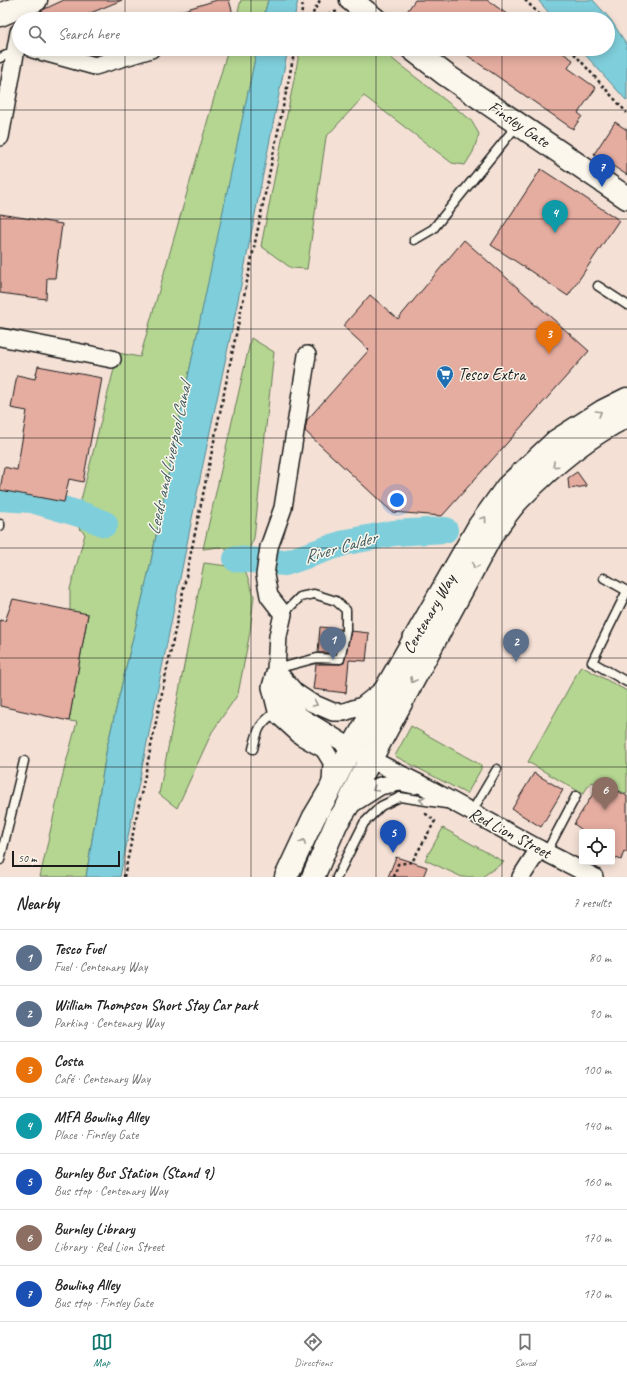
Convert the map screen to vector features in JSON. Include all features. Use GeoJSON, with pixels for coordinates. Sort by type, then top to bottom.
{"type":"FeatureCollection","features":[{"type":"Feature","properties":{"kind":"main road"},"geometry":{"type":"LineString","coordinates":[[354,2],[366,12]]}},
{"type":"Feature","properties":{"kind":"main road"},"geometry":{"type":"LineString","coordinates":[[0,15],[26,6]]}},
{"type":"Feature","properties":{"kind":"main road","name":"Finsley Gate"},"geometry":{"type":"LineString","coordinates":[[422,56],[627,198]]}},
{"type":"Feature","properties":{"kind":"main road","name":"Centenary Way"},"geometry":{"type":"LineString","coordinates":[[314,877],[336,824],[347,807],[360,779],[361,754],[387,686],[479,526],[507,487],[556,441],[578,435],[625,403]]}},
{"type":"Feature","properties":{"kind":"main road","name":"Centenary Way"},"geometry":{"type":"LineString","coordinates":[[286,877],[314,817],[330,790],[340,768],[361,754],[390,723],[492,534],[520,498],[567,454],[578,435]]}},
{"type":"Feature","properties":{"kind":"street"},"geometry":{"type":"LineString","coordinates":[[0,137],[15,56]]}},
{"type":"Feature","properties":{"kind":"street"},"geometry":{"type":"LineString","coordinates":[[54,56],[95,66],[128,56]]}},
{"type":"Feature","properties":{"kind":"street"},"geometry":{"type":"LineString","coordinates":[[0,337],[112,359]]}},
{"type":"Feature","properties":{"kind":"street"},"geometry":{"type":"LineString","coordinates":[[307,355],[283,508],[269,547],[265,575],[269,596],[283,614],[278,636],[276,669],[272,687],[278,715],[301,736],[324,749],[361,754]]}},
{"type":"Feature","properties":{"kind":"street"},"geometry":{"type":"LineString","coordinates":[[276,669],[295,692],[310,702],[333,712],[344,712],[362,706],[387,686]]}},
{"type":"Feature","properties":{"kind":"street","name":"Red Lion Street"},"geometry":{"type":"LineString","coordinates":[[276,669],[285,694],[298,715],[427,794]]}},
{"type":"Feature","properties":{"kind":"street"},"geometry":{"type":"LineString","coordinates":[[324,749],[332,762],[330,790]]}},
{"type":"Feature","properties":{"kind":"street","name":"Red Lion Street"},"geometry":{"type":"LineString","coordinates":[[347,807],[380,786],[400,782],[466,810],[594,877]]}},
{"type":"Feature","properties":{"kind":"street"},"geometry":{"type":"LineString","coordinates":[[521,877],[542,851]]}},
{"type":"Feature","properties":{"kind":"lane"},"geometry":{"type":"LineString","coordinates":[[414,240],[433,229],[518,124]]}},
{"type":"Feature","properties":{"kind":"lane"},"geometry":{"type":"LineString","coordinates":[[598,286],[627,305]]}},
{"type":"Feature","properties":{"kind":"lane"},"geometry":{"type":"LineString","coordinates":[[604,578],[627,591],[592,662],[627,682]]}},
{"type":"Feature","properties":{"kind":"lane"},"geometry":{"type":"LineString","coordinates":[[276,669],[317,658],[340,659],[346,630],[346,610],[336,600],[314,594],[300,597],[283,614]]}},
{"type":"Feature","properties":{"kind":"lane"},"geometry":{"type":"LineString","coordinates":[[252,749],[262,722],[277,711]]}},
{"type":"Feature","properties":{"kind":"lane"},"geometry":{"type":"LineString","coordinates":[[0,860],[24,761]]}},
{"type":"Feature","properties":{"kind":"lane"},"geometry":{"type":"LineString","coordinates":[[466,810],[497,769]]}},
{"type":"Feature","properties":{"kind":"lane"},"geometry":{"type":"LineString","coordinates":[[337,877],[364,823],[381,806],[400,797],[427,794]]}},
{"type":"Feature","properties":{"kind":"lane"},"geometry":{"type":"LineString","coordinates":[[542,851],[576,796]]}},
{"type":"Feature","properties":{"kind":"path"},"geometry":{"type":"LineString","coordinates":[[302,12],[303,0]]}},
{"type":"Feature","properties":{"kind":"path"},"geometry":{"type":"LineString","coordinates":[[314,12],[320,0]]}},
{"type":"Feature","properties":{"kind":"path"},"geometry":{"type":"LineString","coordinates":[[525,0],[537,12]]}},
{"type":"Feature","properties":{"kind":"path"},"geometry":{"type":"LineString","coordinates":[[328,12],[354,2]]}},
{"type":"Feature","properties":{"kind":"path"},"geometry":{"type":"LineString","coordinates":[[124,877],[294,56]]}},
{"type":"Feature","properties":{"kind":"path"},"geometry":{"type":"LineString","coordinates":[[576,56],[627,113]]}},
{"type":"Feature","properties":{"kind":"path"},"geometry":{"type":"LineString","coordinates":[[394,877],[398,864],[412,862],[435,821],[426,814],[428,809],[427,794]]}},
{"type":"Feature","properties":{"kind":"green space"},"geometry":{"type":"Polygon","coordinates":[[[241,0],[268,0],[265,12],[238,12],[241,0]]]}},
{"type":"Feature","properties":{"kind":"green space"},"geometry":{"type":"Polygon","coordinates":[[[226,56],[256,56],[150,566],[107,747],[86,877],[40,877],[63,774],[77,722],[69,721],[88,615],[70,611],[70,589],[85,534],[75,524],[118,353],[140,357],[226,56]]]}},
{"type":"Feature","properties":{"kind":"green space"},"geometry":{"type":"Polygon","coordinates":[[[299,56],[390,56],[471,120],[479,134],[473,152],[465,165],[452,163],[364,96],[326,137],[307,269],[291,268],[261,246],[299,56]]]}},
{"type":"Feature","properties":{"kind":"green space"},"geometry":{"type":"Polygon","coordinates":[[[251,338],[274,352],[254,538],[246,556],[219,547],[203,549],[251,338]]]}},
{"type":"Feature","properties":{"kind":"green space"},"geometry":{"type":"Polygon","coordinates":[[[204,563],[244,568],[254,596],[250,632],[238,694],[212,732],[177,808],[159,794],[204,563]]]}},
{"type":"Feature","properties":{"kind":"green space"},"geometry":{"type":"Polygon","coordinates":[[[581,666],[627,691],[627,794],[591,782],[583,794],[528,762],[581,666]]]}},
{"type":"Feature","properties":{"kind":"green space"},"geometry":{"type":"Polygon","coordinates":[[[411,726],[481,765],[481,769],[467,794],[395,756],[411,726]]]}},
{"type":"Feature","properties":{"kind":"green space"},"geometry":{"type":"Polygon","coordinates":[[[443,828],[504,862],[482,877],[462,877],[425,860],[443,828]]]}},
{"type":"Feature","properties":{"kind":"water"},"geometry":{"type":"Polygon","coordinates":[[[268,0],[298,0],[295,12],[265,12],[268,0]]]}},
{"type":"Feature","properties":{"kind":"water"},"geometry":{"type":"Polygon","coordinates":[[[538,0],[593,0],[604,12],[548,12],[538,0]]]}},
{"type":"Feature","properties":{"kind":"water"},"geometry":{"type":"Polygon","coordinates":[[[615,26],[627,45],[627,101],[586,56],[615,56],[615,26]]]}},
{"type":"Feature","properties":{"kind":"water"},"geometry":{"type":"Polygon","coordinates":[[[256,56],[287,56],[120,877],[86,877],[107,747],[150,566],[256,56]]]}},
{"type":"Feature","properties":{"kind":"building"},"geometry":{"type":"Polygon","coordinates":[[[64,0],[122,0],[93,12],[38,12],[64,0]]]}},
{"type":"Feature","properties":{"kind":"building"},"geometry":{"type":"Polygon","coordinates":[[[217,0],[229,0],[232,12],[177,12],[217,0]]]}},
{"type":"Feature","properties":{"kind":"building"},"geometry":{"type":"Polygon","coordinates":[[[415,0],[487,0],[504,12],[407,12],[415,0]]]}},
{"type":"Feature","properties":{"kind":"building"},"geometry":{"type":"Polygon","coordinates":[[[468,56],[567,56],[573,60],[568,68],[596,88],[578,113],[582,116],[573,129],[468,56]]]}},
{"type":"Feature","properties":{"kind":"building"},"geometry":{"type":"Polygon","coordinates":[[[615,122],[627,130],[627,175],[594,154],[615,122]]]}},
{"type":"Feature","properties":{"kind":"building"},"geometry":{"type":"Polygon","coordinates":[[[541,169],[619,220],[568,296],[491,245],[541,169]]]}},
{"type":"Feature","properties":{"kind":"building"},"geometry":{"type":"Polygon","coordinates":[[[0,214],[62,224],[55,278],[47,278],[46,299],[0,293],[0,214]]]}},
{"type":"Feature","properties":{"kind":"building","name":"Tesco Extra"},"geometry":{"type":"Polygon","coordinates":[[[464,240],[589,351],[442,516],[392,512],[305,431],[307,420],[369,350],[343,326],[370,295],[398,319],[464,240]]]}},
{"type":"Feature","properties":{"kind":"building"},"geometry":{"type":"Polygon","coordinates":[[[38,366],[102,378],[83,482],[69,479],[64,502],[0,490],[4,467],[17,470],[27,411],[11,408],[17,375],[35,379],[38,366]]]}},
{"type":"Feature","properties":{"kind":"building"},"geometry":{"type":"Polygon","coordinates":[[[577,472],[587,486],[569,489],[568,478],[577,472]]]}},
{"type":"Feature","properties":{"kind":"building"},"geometry":{"type":"Polygon","coordinates":[[[13,599],[88,614],[69,721],[0,706],[0,620],[5,621],[13,599]]]}},
{"type":"Feature","properties":{"kind":"building"},"geometry":{"type":"Polygon","coordinates":[[[320,627],[340,629],[336,653],[318,653],[320,627]]]}},
{"type":"Feature","properties":{"kind":"building"},"geometry":{"type":"Polygon","coordinates":[[[351,631],[369,633],[366,661],[349,660],[346,693],[313,689],[316,664],[344,663],[351,631]]]}},
{"type":"Feature","properties":{"kind":"building"},"geometry":{"type":"Polygon","coordinates":[[[534,773],[563,790],[541,827],[512,809],[534,773]]]}},
{"type":"Feature","properties":{"kind":"building"},"geometry":{"type":"Polygon","coordinates":[[[598,786],[615,797],[618,791],[627,796],[627,853],[624,851],[621,860],[615,857],[615,829],[581,829],[574,824],[598,786]]]}},
{"type":"Feature","properties":{"kind":"building"},"geometry":{"type":"Polygon","coordinates":[[[396,857],[427,867],[423,877],[388,877],[396,857]]]}},
{"type":"Feature","properties":{"kind":"waterway","name":"River Calder"},"geometry":{"type":"LineString","coordinates":[[0,498],[32,500],[86,516],[105,524]]}},
{"type":"Feature","properties":{"kind":"waterway","name":"River Calder"},"geometry":{"type":"LineString","coordinates":[[236,559],[285,563],[347,542],[394,533],[445,530]]}},
{"type":"Feature","properties":{"kind":"place","name":"Bowling Alley"},"geometry":{"type":"Point","coordinates":[602,187]}},
{"type":"Feature","properties":{"kind":"place","name":"MFA Bowling Alley"},"geometry":{"type":"Point","coordinates":[555,233]}},
{"type":"Feature","properties":{"kind":"place","name":"Costa"},"geometry":{"type":"Point","coordinates":[549,354]}},
{"type":"Feature","properties":{"kind":"place","name":"Tesco Extra"},"geometry":{"type":"Point","coordinates":[445,389]}},
{"type":"Feature","properties":{"kind":"place","name":"Tesco Fuel"},"geometry":{"type":"Point","coordinates":[333,660]}},
{"type":"Feature","properties":{"kind":"place","name":"William Thompson Short Stay Car park"},"geometry":{"type":"Point","coordinates":[516,662]}},
{"type":"Feature","properties":{"kind":"place","name":"Burnley Library"},"geometry":{"type":"Point","coordinates":[605,810]}},
{"type":"Feature","properties":{"kind":"place","name":"Burnley Bus Station (Stand 9)"},"geometry":{"type":"Point","coordinates":[393,853]}},
{"type":"Feature","properties":{"kind":"water label","name":"Leeds and Liverpool Canal"},"geometry":{"type":"Point","coordinates":[169,459]}}]}
